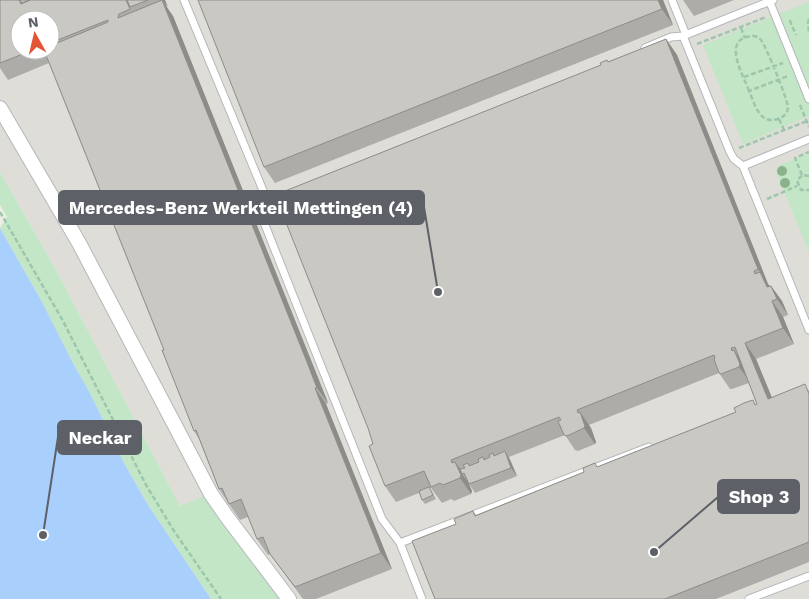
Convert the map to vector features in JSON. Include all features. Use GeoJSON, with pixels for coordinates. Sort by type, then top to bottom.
{"type":"FeatureCollection","features":[{"type":"Feature","properties":{"kind":"street"},"geometry":{"type":"LineString","coordinates":[[0,108],[74,234],[212,494],[227,517],[289,599]]}},
{"type":"Feature","properties":{"kind":"lane"},"geometry":{"type":"LineString","coordinates":[[184,0],[270,199],[262,213],[263,220],[382,519],[400,543],[422,599]]}},
{"type":"Feature","properties":{"kind":"lane"},"geometry":{"type":"LineString","coordinates":[[672,0],[688,48],[730,152],[743,166],[809,330]]}},
{"type":"Feature","properties":{"kind":"lane"},"geometry":{"type":"LineString","coordinates":[[634,52],[668,38],[685,35],[771,0],[809,99]]}},
{"type":"Feature","properties":{"kind":"lane"},"geometry":{"type":"LineString","coordinates":[[743,166],[809,139]]}},
{"type":"Feature","properties":{"kind":"lane"},"geometry":{"type":"LineString","coordinates":[[400,543],[657,444]]}},
{"type":"Feature","properties":{"kind":"lane"},"geometry":{"type":"LineString","coordinates":[[749,599],[809,576]]}},
{"type":"Feature","properties":{"kind":"path"},"geometry":{"type":"LineString","coordinates":[[688,48],[766,17]]}},
{"type":"Feature","properties":{"kind":"path"},"geometry":{"type":"LineString","coordinates":[[809,18],[809,32]]}},
{"type":"Feature","properties":{"kind":"path"},"geometry":{"type":"LineString","coordinates":[[740,27],[745,38]]}},
{"type":"Feature","properties":{"kind":"path"},"geometry":{"type":"LineString","coordinates":[[757,37],[762,41],[773,67],[788,107],[786,113],[779,118],[770,120],[762,117],[758,111],[735,53],[737,44],[745,38],[757,37]]}},
{"type":"Feature","properties":{"kind":"path"},"geometry":{"type":"LineString","coordinates":[[744,77],[783,63]]}},
{"type":"Feature","properties":{"kind":"path"},"geometry":{"type":"LineString","coordinates":[[750,91],[788,76]]}},
{"type":"Feature","properties":{"kind":"path"},"geometry":{"type":"LineString","coordinates":[[779,118],[784,130]]}},
{"type":"Feature","properties":{"kind":"path"},"geometry":{"type":"LineString","coordinates":[[730,152],[807,121]]}},
{"type":"Feature","properties":{"kind":"path"},"geometry":{"type":"LineString","coordinates":[[802,175],[795,158],[809,152]]}},
{"type":"Feature","properties":{"kind":"path"},"geometry":{"type":"LineString","coordinates":[[802,175],[809,176]]}},
{"type":"Feature","properties":{"kind":"path"},"geometry":{"type":"LineString","coordinates":[[802,175],[798,179],[798,186],[802,190],[809,190]]}},
{"type":"Feature","properties":{"kind":"path"},"geometry":{"type":"LineString","coordinates":[[758,203],[798,186]]}},
{"type":"Feature","properties":{"kind":"path"},"geometry":{"type":"LineString","coordinates":[[0,212],[63,321],[146,485],[174,531],[221,599]]}},
{"type":"Feature","properties":{"kind":"shaded area"},"geometry":{"type":"Polygon","coordinates":[[[0,0],[809,0],[809,599],[280,599],[212,508],[180,506],[56,270],[0,172],[0,0]]]}},
{"type":"Feature","properties":{"kind":"green space"},"geometry":{"type":"Polygon","coordinates":[[[809,2],[809,116],[743,144],[703,45],[809,2]]]}},
{"type":"Feature","properties":{"kind":"green space"},"geometry":{"type":"Polygon","coordinates":[[[809,154],[809,252],[776,172],[780,165],[809,154]]]}},
{"type":"Feature","properties":{"kind":"green space"},"geometry":{"type":"Polygon","coordinates":[[[0,172],[56,270],[180,506],[204,496],[280,599],[211,599],[148,505],[124,463],[42,302],[0,228],[7,217],[0,205],[0,172]]]}},
{"type":"Feature","properties":{"kind":"water"},"geometry":{"type":"Polygon","coordinates":[[[0,228],[42,302],[124,463],[148,505],[211,599],[0,599],[0,228]]]}},
{"type":"Feature","properties":{"kind":"building"},"geometry":{"type":"Polygon","coordinates":[[[0,0],[19,0],[21,4],[30,0],[126,0],[130,9],[119,14],[118,18],[162,0],[307,362],[317,388],[315,388],[381,553],[295,587],[270,554],[263,537],[257,539],[241,499],[229,504],[222,488],[219,489],[196,430],[194,431],[162,350],[164,350],[48,60],[60,60],[60,42],[108,22],[108,20],[60,39],[60,10],[10,10],[10,59],[0,63],[0,0]]]}},
{"type":"Feature","properties":{"kind":"building"},"geometry":{"type":"Polygon","coordinates":[[[127,0],[148,0],[130,7],[127,0]]]}},
{"type":"Feature","properties":{"kind":"building"},"geometry":{"type":"Polygon","coordinates":[[[198,0],[658,0],[662,9],[264,167],[198,0]]]}},
{"type":"Feature","properties":{"kind":"building"},"geometry":{"type":"Polygon","coordinates":[[[666,39],[758,269],[754,271],[755,274],[760,272],[767,287],[771,286],[777,299],[772,301],[783,328],[745,343],[768,399],[805,384],[809,394],[809,542],[665,599],[435,599],[412,541],[456,524],[454,519],[473,511],[475,516],[584,472],[583,468],[595,463],[597,467],[736,412],[734,408],[744,403],[753,400],[755,405],[757,404],[735,347],[731,348],[732,351],[734,350],[740,364],[739,367],[721,374],[719,373],[714,355],[577,410],[578,413],[580,412],[585,426],[567,436],[564,435],[558,421],[561,420],[559,417],[451,460],[452,463],[455,462],[461,475],[460,478],[443,485],[440,483],[431,487],[424,471],[385,486],[369,446],[373,444],[368,428],[275,195],[601,65],[600,63],[607,60],[608,62],[666,39]]]}},
{"type":"Feature","properties":{"kind":"building"},"geometry":{"type":"Polygon","coordinates":[[[505,451],[511,468],[469,484],[460,469],[465,468],[463,465],[468,463],[469,466],[479,462],[478,459],[483,457],[484,460],[493,453],[494,456],[505,451]]]}},
{"type":"Feature","properties":{"kind":"building"},"geometry":{"type":"Polygon","coordinates":[[[429,487],[433,495],[422,500],[419,491],[429,487]]]}},
{"type":"Feature","properties":{"kind":"place","name":"Mercedes-Benz Werkteil Mettingen (4)"},"geometry":{"type":"Point","coordinates":[438,292]}},
{"type":"Feature","properties":{"kind":"place","name":"Neckar"},"geometry":{"type":"Point","coordinates":[43,535]}},
{"type":"Feature","properties":{"kind":"place","name":"Shop 3"},"geometry":{"type":"Point","coordinates":[654,552]}}]}
